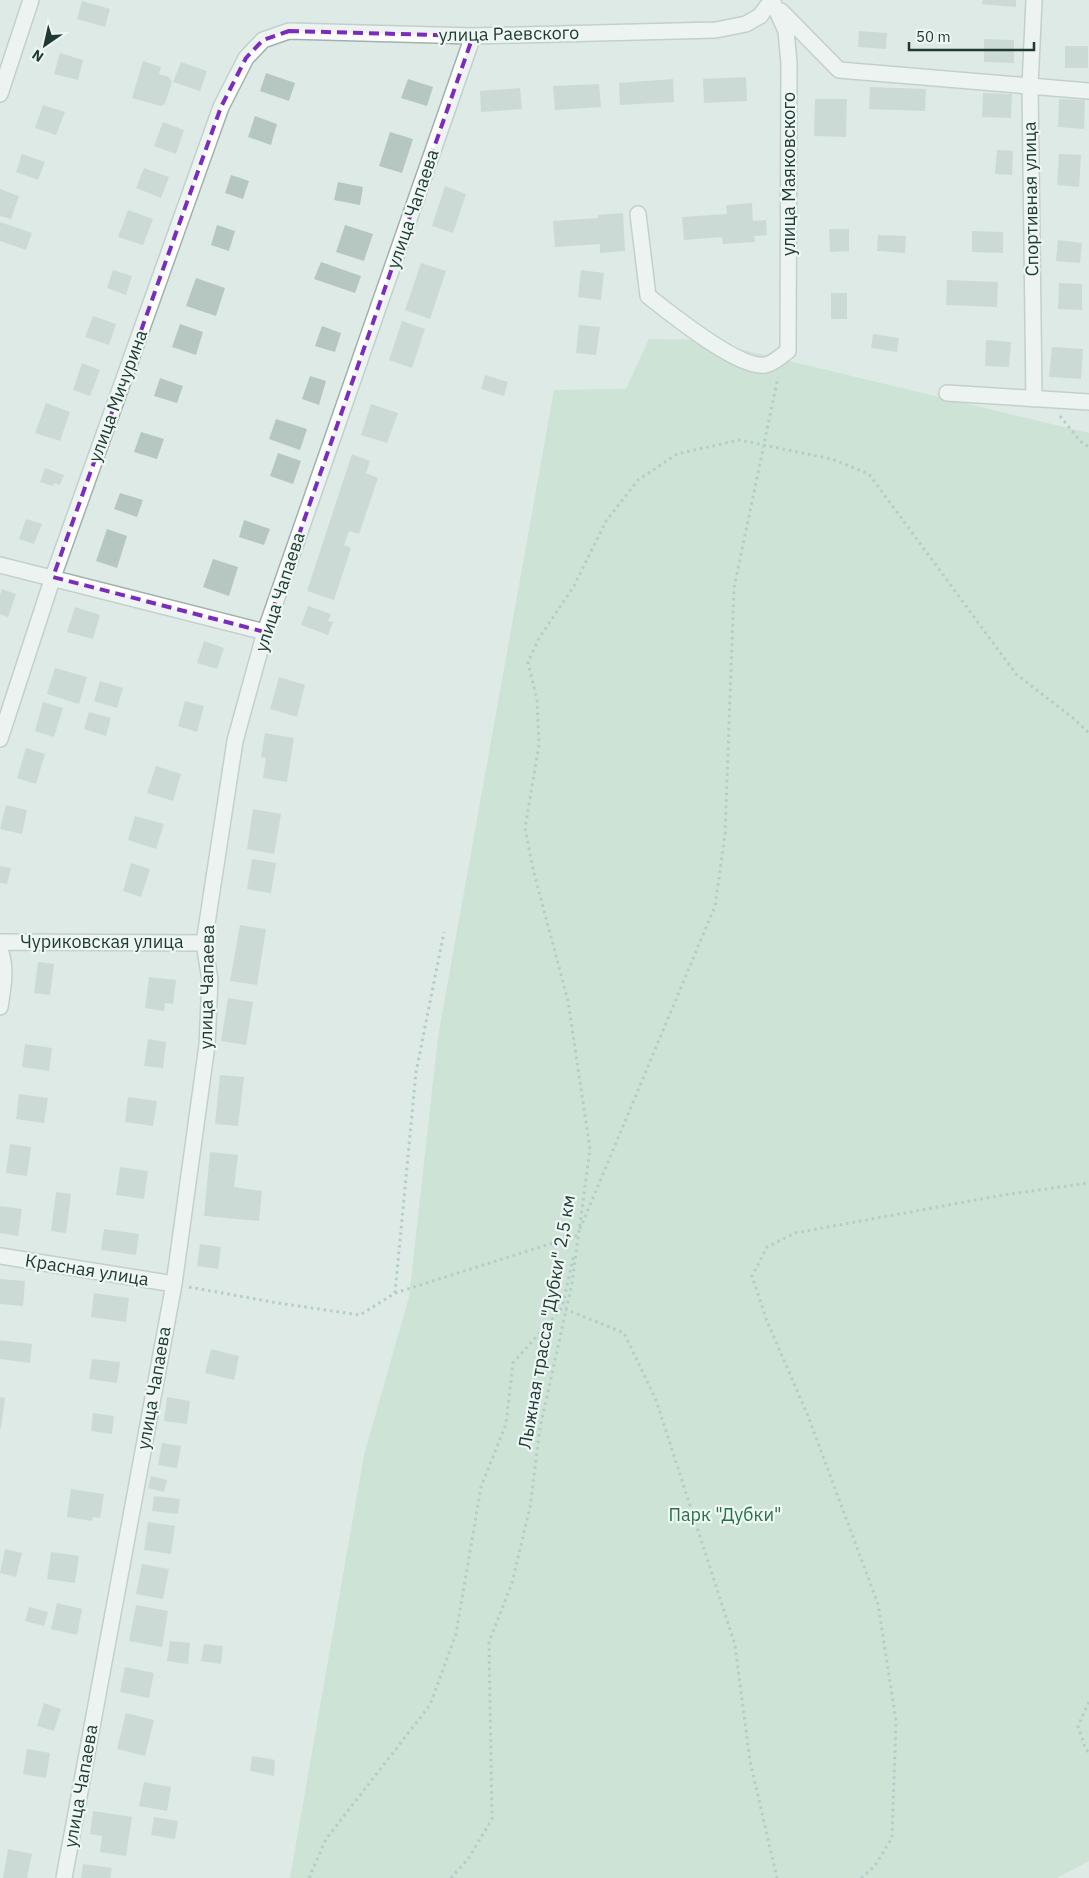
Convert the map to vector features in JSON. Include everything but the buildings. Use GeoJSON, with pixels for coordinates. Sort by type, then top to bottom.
{"type":"FeatureCollection","features":[{"type":"Feature","properties":{"kind":"street"},"geometry":{"type":"LineString","coordinates":[[0,94],[31,0]]}},
{"type":"Feature","properties":{"kind":"street"},"geometry":{"type":"LineString","coordinates":[[771,0],[839,70],[1089,91]]}},
{"type":"Feature","properties":{"kind":"street","name":"улица Раевского"},"geometry":{"type":"LineString","coordinates":[[246,58],[263,40],[289,31],[473,36],[716,30],[746,24],[760,16],[771,0]]}},
{"type":"Feature","properties":{"kind":"street","name":"улица Маяковского"},"geometry":{"type":"LineString","coordinates":[[771,0],[786,32],[789,63],[788,351]]}},
{"type":"Feature","properties":{"kind":"street","name":"Спортивная улица"},"geometry":{"type":"LineString","coordinates":[[1034,0],[1030,86],[1040,400]]}},
{"type":"Feature","properties":{"kind":"street","name":"улица Чапаева"},"geometry":{"type":"LineString","coordinates":[[64,1878],[174,1284],[207,1044],[210,980],[204,943],[235,741],[265,632],[473,36]]}},
{"type":"Feature","properties":{"kind":"street","name":"улица Мичурина"},"geometry":{"type":"LineString","coordinates":[[0,739],[53,577],[221,107],[246,58]]}},
{"type":"Feature","properties":{"kind":"street"},"geometry":{"type":"LineString","coordinates":[[638,214],[648,296],[701,337],[751,364],[766,365],[788,351]]}},
{"type":"Feature","properties":{"kind":"street"},"geometry":{"type":"LineString","coordinates":[[947,393],[1089,402]]}},
{"type":"Feature","properties":{"kind":"street"},"geometry":{"type":"LineString","coordinates":[[0,565],[265,632]]}},
{"type":"Feature","properties":{"kind":"street","name":"Чуриковская улица"},"geometry":{"type":"LineString","coordinates":[[0,942],[204,943]]}},
{"type":"Feature","properties":{"kind":"street"},"geometry":{"type":"LineString","coordinates":[[0,950],[4,978],[0,1007]]}},
{"type":"Feature","properties":{"kind":"street","name":"Красная улица"},"geometry":{"type":"LineString","coordinates":[[0,1256],[174,1284]]}},
{"type":"Feature","properties":{"kind":"path"},"geometry":{"type":"LineString","coordinates":[[174,1284],[278,1303],[360,1315],[395,1293],[578,1234],[715,906],[725,835],[734,588],[776,381],[788,351]]}},
{"type":"Feature","properties":{"kind":"path"},"geometry":{"type":"LineString","coordinates":[[1040,400],[1080,441],[1089,447]]}},
{"type":"Feature","properties":{"kind":"path","name":"Лыжная трасса \"Дубки\" 2,5 км"},"geometry":{"type":"LineString","coordinates":[[451,1878],[468,1859],[492,1819],[489,1642],[512,1582],[527,1517],[540,1428],[578,1234],[590,1149],[568,1001],[533,869],[525,828],[539,745],[537,700],[528,662],[539,638],[574,586],[606,521],[638,480],[677,454],[739,440],[832,459],[869,474],[1016,674],[1073,718],[1089,733]]}},
{"type":"Feature","properties":{"kind":"path"},"geometry":{"type":"LineString","coordinates":[[395,1293],[416,1072],[444,932]]}},
{"type":"Feature","properties":{"kind":"path"},"geometry":{"type":"LineString","coordinates":[[861,1878],[874,1867],[892,1838],[896,1721],[878,1604],[808,1416],[767,1321],[752,1276],[767,1247],[795,1233],[1003,1195],[1089,1183]]}},
{"type":"Feature","properties":{"kind":"path"},"geometry":{"type":"LineString","coordinates":[[309,1878],[326,1839],[430,1705],[456,1634],[481,1487],[506,1424],[514,1363],[564,1309],[624,1332],[656,1400],[734,1645],[750,1761],[777,1878]]}},
{"type":"Feature","properties":{"kind":"path"},"geometry":{"type":"LineString","coordinates":[[1089,1702],[1078,1726],[1086,1750],[1089,1752]]}},
{"type":"Feature","properties":{"kind":"highlighted area"},"geometry":{"type":"Polygon","coordinates":[[[289,31],[473,36],[265,632],[53,577],[221,107],[246,58],[263,40],[289,31]]]}},
{"type":"Feature","properties":{"kind":"green space","name":"Парк \"Дубки\""},"geometry":{"type":"Polygon","coordinates":[[[649,339],[701,340],[1089,433],[1089,1861],[1056,1878],[290,1878],[364,1455],[409,1297],[438,1037],[554,390],[626,389],[649,339]]]}}]}
